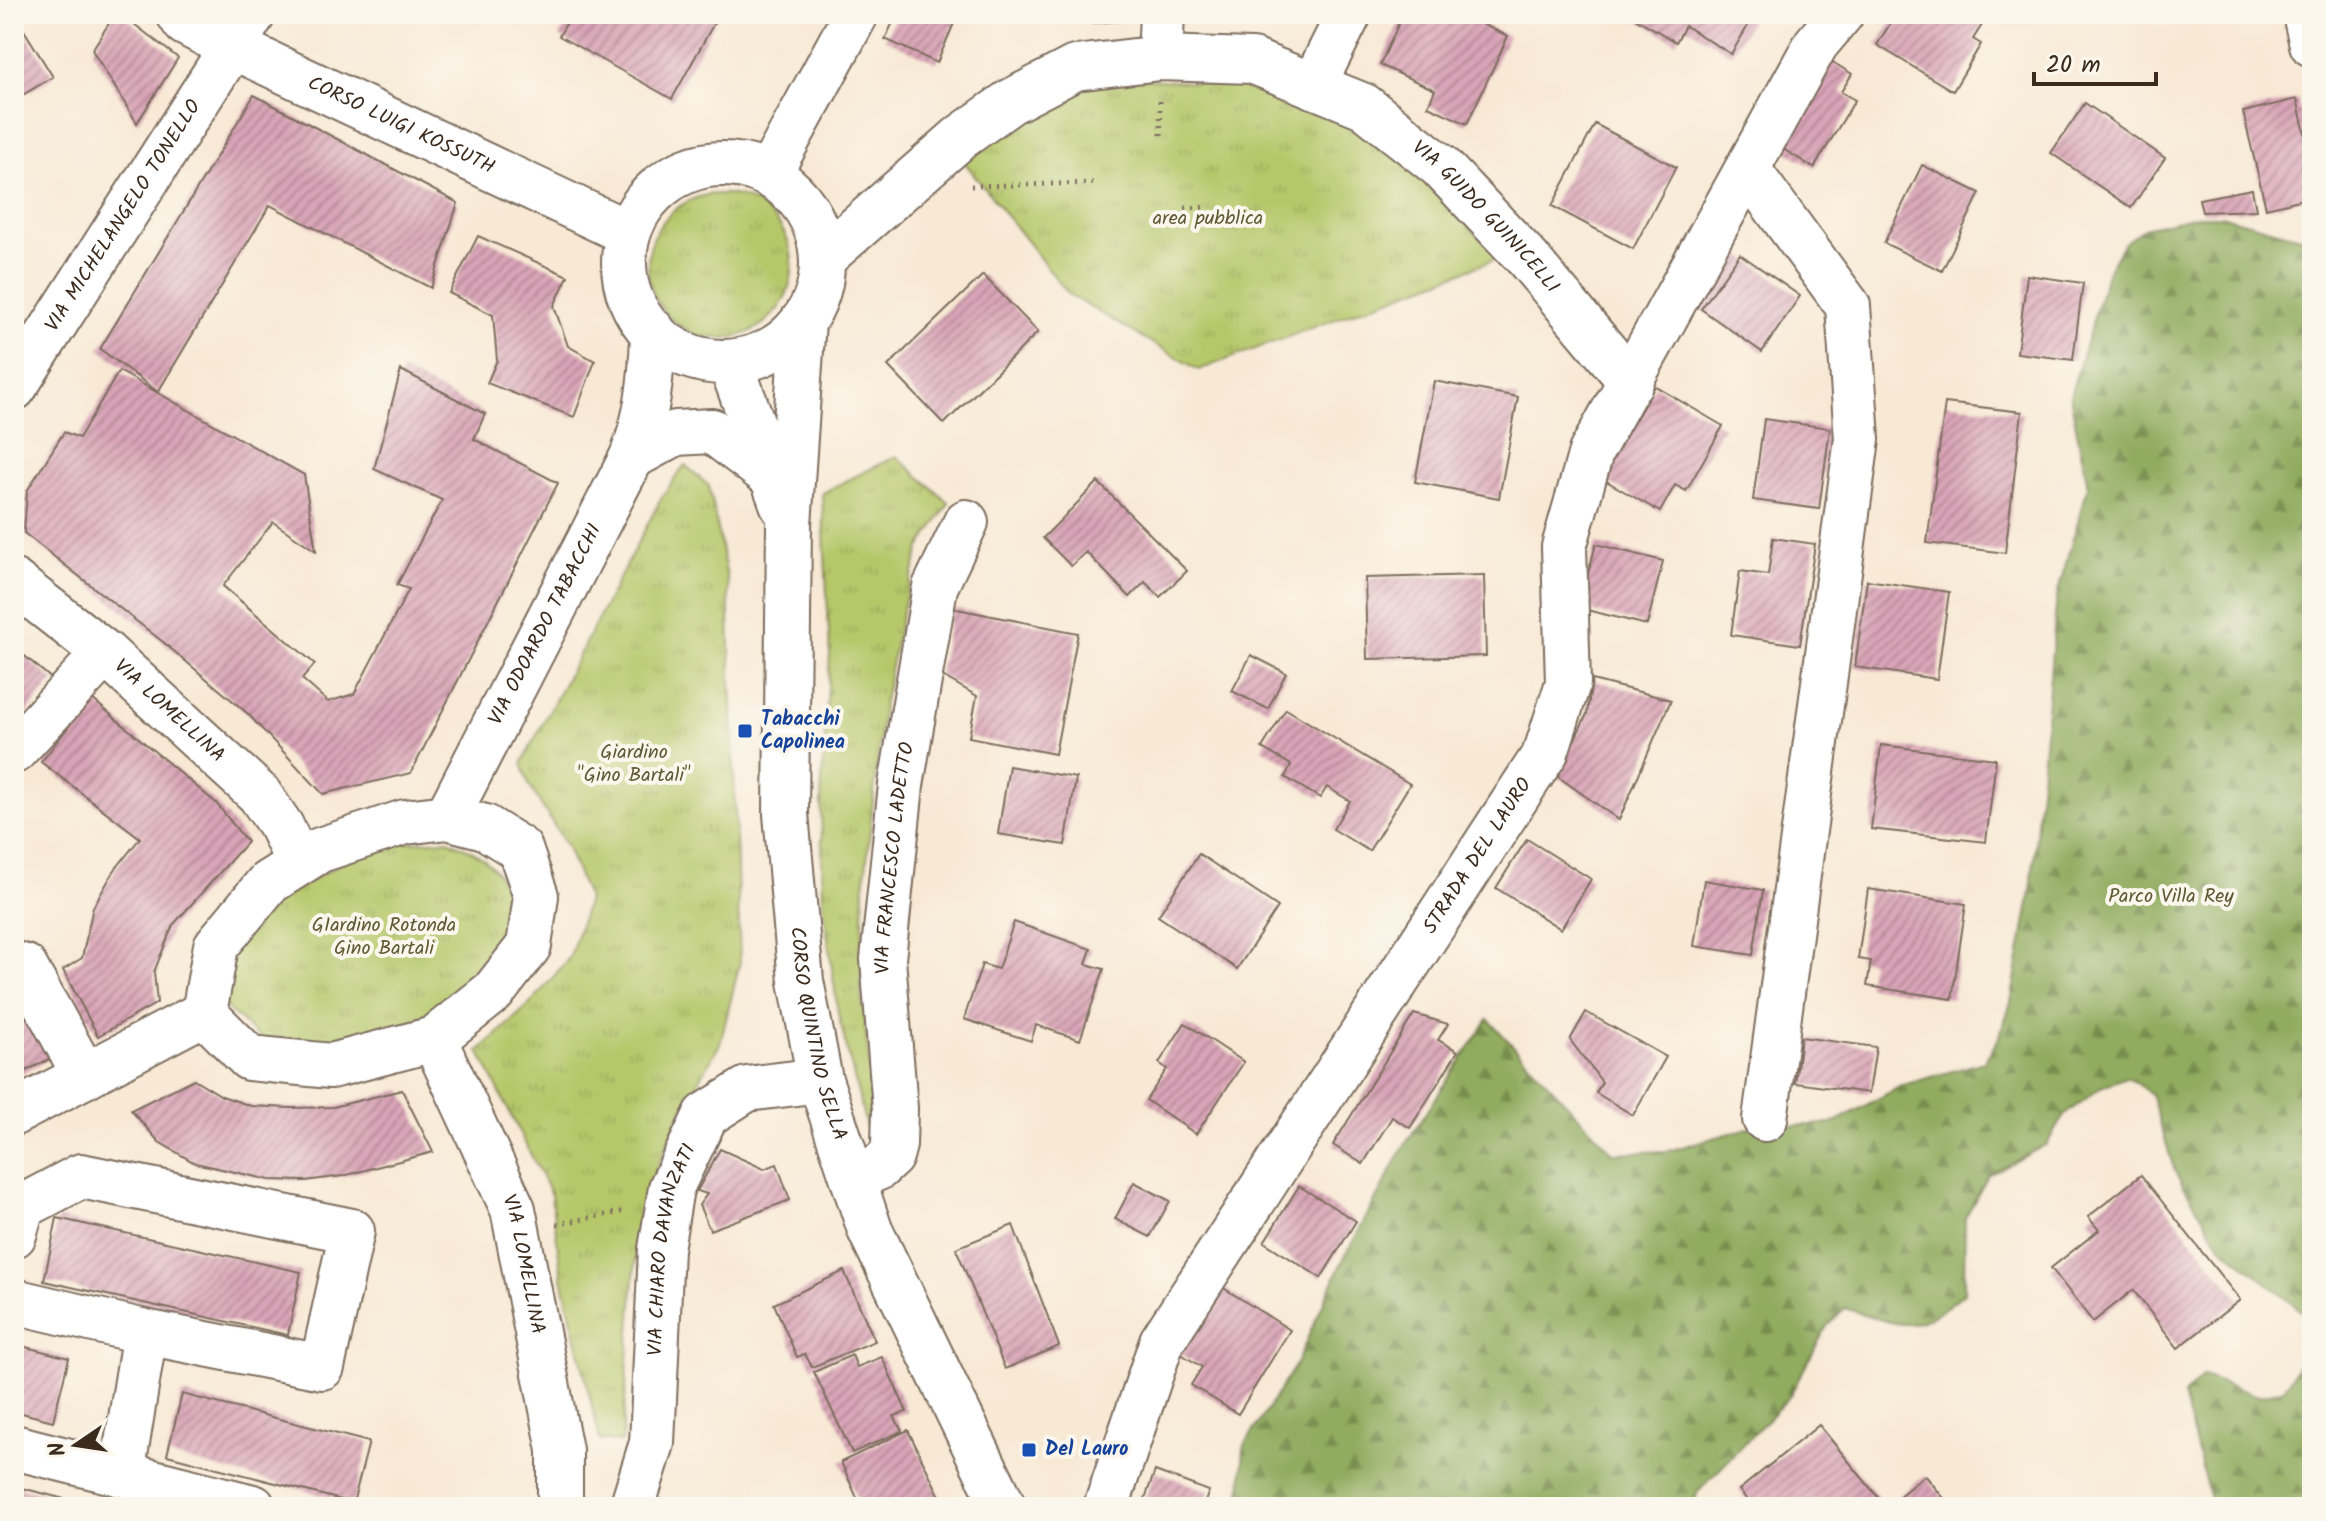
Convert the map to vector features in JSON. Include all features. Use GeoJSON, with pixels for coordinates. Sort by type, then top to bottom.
{"type":"FeatureCollection","features":[{"type":"Feature","properties":{"kind":"street","name":"CORSO LUIGI KOSSUTH"},"geometry":{"type":"LineString","coordinates":[[179,14],[185,23],[244,30],[628,233]]}},
{"type":"Feature","properties":{"kind":"street"},"geometry":{"type":"LineString","coordinates":[[769,174],[856,14]]}},
{"type":"Feature","properties":{"kind":"street"},"geometry":{"type":"LineString","coordinates":[[1160,58],[1162,14]]}},
{"type":"Feature","properties":{"kind":"street"},"geometry":{"type":"LineString","coordinates":[[1313,86],[1349,14]]}},
{"type":"Feature","properties":{"kind":"street","name":"STRADA DEL LAURO"},"geometry":{"type":"LineString","coordinates":[[1106,1507],[1162,1341],[1546,752],[1568,683],[1564,547],[1591,452],[1749,171],[1816,44],[1841,14]]}},
{"type":"Feature","properties":{"kind":"street"},"geometry":{"type":"LineString","coordinates":[[2305,14],[2312,44]]}},
{"type":"Feature","properties":{"kind":"street","name":"VIA MICHELANGELO TONELLO"},"geometry":{"type":"LineString","coordinates":[[14,388],[244,30]]}},
{"type":"Feature","properties":{"kind":"street","name":"VIA GUIDO GUINICELLI"},"geometry":{"type":"LineString","coordinates":[[822,259],[946,149],[1010,102],[1075,68],[1160,58],[1252,61],[1364,106],[1440,166],[1528,259],[1631,382]]}},
{"type":"Feature","properties":{"kind":"street"},"geometry":{"type":"LineString","coordinates":[[713,164],[742,165],[769,174],[790,190],[807,209],[818,233],[822,259],[818,292],[803,321],[783,342],[758,356],[714,360],[669,346],[645,324],[630,296],[624,265],[628,233],[641,207],[660,186],[685,171],[713,164]]}},
{"type":"Feature","properties":{"kind":"street"},"geometry":{"type":"LineString","coordinates":[[1749,171],[1848,306],[1857,439],[1765,1119]]}},
{"type":"Feature","properties":{"kind":"street"},"geometry":{"type":"LineString","coordinates":[[789,525],[803,321]]}},
{"type":"Feature","properties":{"kind":"street","name":"VIA ODOARDO TABACCHI"},"geometry":{"type":"LineString","coordinates":[[637,445],[652,377],[653,331]]}},
{"type":"Feature","properties":{"kind":"street"},"geometry":{"type":"LineString","coordinates":[[714,360],[775,479],[789,525]]}},
{"type":"Feature","properties":{"kind":"street","name":"VIA ODOARDO TABACCHI"},"geometry":{"type":"LineString","coordinates":[[447,817],[637,445],[685,382],[714,360]]}},
{"type":"Feature","properties":{"kind":"street"},"geometry":{"type":"LineString","coordinates":[[637,445],[676,433],[712,431],[775,479]]}},
{"type":"Feature","properties":{"kind":"street","name":"VIA FRANCESCO LADETTO"},"geometry":{"type":"LineString","coordinates":[[853,1178],[878,1168],[891,1156],[894,1145],[895,1109],[883,959],[901,785],[935,587],[966,522]]}},
{"type":"Feature","properties":{"kind":"street","name":"CORSO QUINTINO SELLA"},"geometry":{"type":"LineString","coordinates":[[789,525],[786,814],[801,981],[820,1080],[870,1230],[1004,1507]]}},
{"type":"Feature","properties":{"kind":"street","name":"VIA LOMELLINA"},"geometry":{"type":"LineString","coordinates":[[14,582],[105,653],[259,794],[281,826],[298,862]]}},
{"type":"Feature","properties":{"kind":"street"},"geometry":{"type":"LineString","coordinates":[[14,751],[105,653]]}},
{"type":"Feature","properties":{"kind":"street"},"geometry":{"type":"LineString","coordinates":[[447,817],[485,827],[520,849],[536,896],[529,946],[493,992],[434,1039],[331,1066],[249,1058],[204,1013],[216,946],[268,883],[320,850],[405,822],[447,817]]}},
{"type":"Feature","properties":{"kind":"street"},"geometry":{"type":"LineString","coordinates":[[14,964],[25,967],[85,1076]]}},
{"type":"Feature","properties":{"kind":"street"},"geometry":{"type":"LineString","coordinates":[[14,1113],[204,1013]]}},
{"type":"Feature","properties":{"kind":"street","name":"VIA LOMELLINA"},"geometry":{"type":"LineString","coordinates":[[434,1039],[513,1209],[560,1450],[560,1507]]}},
{"type":"Feature","properties":{"kind":"street","name":"VIA CHIARO DAVANZATI"},"geometry":{"type":"LineString","coordinates":[[632,1507],[652,1443],[661,1249],[671,1188],[706,1115],[747,1089],[820,1080]]}},
{"type":"Feature","properties":{"kind":"street"},"geometry":{"type":"LineString","coordinates":[[14,1235],[22,1207],[81,1176],[352,1231],[322,1367],[145,1332],[14,1301]]}},
{"type":"Feature","properties":{"kind":"street"},"geometry":{"type":"LineString","coordinates":[[122,1474],[145,1332]]}},
{"type":"Feature","properties":{"kind":"street"},"geometry":{"type":"LineString","coordinates":[[14,1447],[253,1507]]}},
{"type":"Feature","properties":{"kind":"path"},"geometry":{"type":"LineString","coordinates":[[972,187],[1098,183]]}},
{"type":"Feature","properties":{"kind":"path"},"geometry":{"type":"LineString","coordinates":[[1185,208],[1206,207]]}},
{"type":"Feature","properties":{"kind":"path"},"geometry":{"type":"LineString","coordinates":[[518,1235],[639,1209],[667,1210]]}},
{"type":"Feature","properties":{"kind":"green space","name":"area pubblica"},"geometry":{"type":"Polygon","coordinates":[[[1147,79],[1254,87],[1364,117],[1499,258],[1199,370],[1069,295],[958,154],[1079,82],[1147,79]]]}},
{"type":"Feature","properties":{"kind":"green space"},"geometry":{"type":"Polygon","coordinates":[[[720,194],[747,200],[771,215],[786,239],[792,266],[786,293],[771,317],[747,332],[720,338],[693,332],[669,317],[654,293],[648,266],[654,239],[669,215],[693,200],[720,194]]]}},
{"type":"Feature","properties":{"kind":"green space","name":"Parco Villa Rey"},"geometry":{"type":"Polygon","coordinates":[[[2197,216],[2223,216],[2312,240],[2312,1341],[2305,1314],[2220,1245],[2175,1172],[2151,1094],[2127,1077],[2103,1086],[2064,1115],[2047,1144],[1988,1176],[1965,1218],[1964,1293],[1932,1316],[1908,1324],[1882,1320],[1845,1308],[1827,1326],[1789,1397],[1697,1493],[1693,1507],[1240,1507],[1244,1446],[1295,1366],[1342,1262],[1406,1143],[1488,1019],[1613,1153],[1668,1151],[1748,1128],[1832,1124],[1903,1085],[1984,1062],[1999,1038],[2011,1002],[2031,892],[2057,595],[2088,486],[2070,396],[2108,270],[2123,244],[2144,228],[2197,216]]]}},
{"type":"Feature","properties":{"kind":"green space"},"geometry":{"type":"Polygon","coordinates":[[[896,456],[949,503],[920,548],[902,612],[883,706],[864,888],[861,988],[873,1097],[867,1130],[838,1013],[823,902],[821,797],[830,654],[822,493],[896,456]]]}},
{"type":"Feature","properties":{"kind":"green space","name":"Giardino \"Gino Bartali\""},"geometry":{"type":"Polygon","coordinates":[[[685,465],[709,486],[728,582],[740,962],[720,1044],[679,1116],[639,1209],[622,1442],[600,1440],[562,1278],[551,1195],[479,1051],[533,1001],[570,957],[588,899],[566,845],[529,785],[522,763],[663,495],[685,465]]]}},
{"type":"Feature","properties":{"kind":"green space","name":"GIardino Rotonda Gino Bartali"},"geometry":{"type":"Polygon","coordinates":[[[448,840],[477,854],[498,875],[506,895],[506,916],[499,938],[487,958],[454,994],[437,1007],[370,1038],[346,1044],[272,1049],[220,1002],[220,966],[279,899],[344,862],[394,843],[448,840]]]}},
{"type":"Feature","properties":{"kind":"green space"},"geometry":{"type":"Polygon","coordinates":[[[2312,1341],[2312,1507],[2212,1507],[2183,1396],[2203,1376],[2258,1396],[2284,1389],[2312,1341]]]}},
{"type":"Feature","properties":{"kind":"building"},"geometry":{"type":"Polygon","coordinates":[[[14,14],[53,77],[14,100],[14,14]]]}},
{"type":"Feature","properties":{"kind":"building"},"geometry":{"type":"Polygon","coordinates":[[[115,14],[121,14],[178,58],[137,123],[92,50],[115,14]]]}},
{"type":"Feature","properties":{"kind":"building"},"geometry":{"type":"Polygon","coordinates":[[[572,14],[719,14],[672,99],[559,36],[572,14]]]}},
{"type":"Feature","properties":{"kind":"building"},"geometry":{"type":"Polygon","coordinates":[[[897,14],[958,14],[937,63],[885,39],[897,14]]]}},
{"type":"Feature","properties":{"kind":"building"},"geometry":{"type":"Polygon","coordinates":[[[1089,14],[1132,14],[1133,20],[1093,23],[1089,14]]]}},
{"type":"Feature","properties":{"kind":"building"},"geometry":{"type":"Polygon","coordinates":[[[1403,14],[1460,14],[1508,36],[1467,124],[1428,106],[1435,90],[1380,65],[1403,14]]]}},
{"type":"Feature","properties":{"kind":"building"},"geometry":{"type":"Polygon","coordinates":[[[1638,14],[1755,14],[1731,54],[1685,26],[1676,42],[1635,18],[1638,14]]]}},
{"type":"Feature","properties":{"kind":"building"},"geometry":{"type":"Polygon","coordinates":[[[1896,14],[1989,14],[1973,39],[1981,44],[1953,91],[1877,45],[1896,14]]]}},
{"type":"Feature","properties":{"kind":"building"},"geometry":{"type":"Polygon","coordinates":[[[1831,61],[1852,74],[1841,92],[1855,100],[1814,168],[1780,147],[1831,61]]]}},
{"type":"Feature","properties":{"kind":"building"},"geometry":{"type":"Polygon","coordinates":[[[254,95],[458,203],[431,288],[270,205],[158,392],[100,349],[254,95]]]}},
{"type":"Feature","properties":{"kind":"building"},"geometry":{"type":"Polygon","coordinates":[[[2297,99],[2312,163],[2312,197],[2266,208],[2243,112],[2297,99]]]}},
{"type":"Feature","properties":{"kind":"building"},"geometry":{"type":"Polygon","coordinates":[[[2085,103],[2165,158],[2131,208],[2051,153],[2085,103]]]}},
{"type":"Feature","properties":{"kind":"building"},"geometry":{"type":"Polygon","coordinates":[[[1595,124],[1676,167],[1633,249],[1552,206],[1595,124]]]}},
{"type":"Feature","properties":{"kind":"building"},"geometry":{"type":"Polygon","coordinates":[[[1922,165],[1980,193],[1942,271],[1884,243],[1922,165]]]}},
{"type":"Feature","properties":{"kind":"building"},"geometry":{"type":"Polygon","coordinates":[[[2252,189],[2256,210],[2202,212],[2199,199],[2252,189]]]}},
{"type":"Feature","properties":{"kind":"building"},"geometry":{"type":"Polygon","coordinates":[[[478,236],[568,276],[554,306],[568,346],[595,361],[574,417],[487,383],[497,360],[493,315],[449,293],[478,236]]]}},
{"type":"Feature","properties":{"kind":"building"},"geometry":{"type":"Polygon","coordinates":[[[1740,254],[1800,296],[1762,352],[1701,309],[1740,254]]]}},
{"type":"Feature","properties":{"kind":"building"},"geometry":{"type":"Polygon","coordinates":[[[983,275],[1038,332],[944,424],[888,366],[983,275]]]}},
{"type":"Feature","properties":{"kind":"building"},"geometry":{"type":"Polygon","coordinates":[[[2027,275],[2083,283],[2073,360],[2017,353],[2027,275]]]}},
{"type":"Feature","properties":{"kind":"building"},"geometry":{"type":"Polygon","coordinates":[[[401,370],[485,414],[474,439],[558,483],[411,773],[323,794],[247,713],[163,642],[24,533],[27,491],[64,432],[79,438],[119,371],[304,475],[316,551],[273,522],[223,586],[315,664],[302,679],[328,702],[354,694],[409,589],[397,585],[442,500],[374,469],[401,370]]]}},
{"type":"Feature","properties":{"kind":"building"},"geometry":{"type":"Polygon","coordinates":[[[1434,381],[1518,397],[1499,498],[1415,482],[1434,381]]]}},
{"type":"Feature","properties":{"kind":"building"},"geometry":{"type":"Polygon","coordinates":[[[1655,386],[1723,426],[1686,491],[1675,485],[1660,512],[1601,478],[1655,386]]]}},
{"type":"Feature","properties":{"kind":"building"},"geometry":{"type":"Polygon","coordinates":[[[1945,403],[2022,412],[2005,553],[1927,543],[1945,403]]]}},
{"type":"Feature","properties":{"kind":"building"},"geometry":{"type":"Polygon","coordinates":[[[1764,419],[1830,428],[1819,509],[1753,500],[1764,419]]]}},
{"type":"Feature","properties":{"kind":"building"},"geometry":{"type":"Polygon","coordinates":[[[1098,482],[1187,571],[1160,597],[1145,582],[1130,597],[1086,552],[1071,566],[1043,538],[1098,482]]]}},
{"type":"Feature","properties":{"kind":"building"},"geometry":{"type":"Polygon","coordinates":[[[1773,538],[1815,544],[1800,645],[1731,635],[1740,571],[1768,575],[1773,538]]]}},
{"type":"Feature","properties":{"kind":"building"},"geometry":{"type":"Polygon","coordinates":[[[1596,544],[1663,561],[1647,625],[1579,608],[1596,544]]]}},
{"type":"Feature","properties":{"kind":"building"},"geometry":{"type":"Polygon","coordinates":[[[1484,575],[1486,656],[1367,659],[1365,578],[1484,575]]]}},
{"type":"Feature","properties":{"kind":"building"},"geometry":{"type":"Polygon","coordinates":[[[1867,580],[1949,592],[1937,679],[1855,667],[1867,580]]]}},
{"type":"Feature","properties":{"kind":"building"},"geometry":{"type":"Polygon","coordinates":[[[952,608],[1078,633],[1055,754],[969,737],[977,696],[939,674],[952,608]]]}},
{"type":"Feature","properties":{"kind":"building"},"geometry":{"type":"Polygon","coordinates":[[[14,647],[53,680],[14,730],[14,647]]]}},
{"type":"Feature","properties":{"kind":"building"},"geometry":{"type":"Polygon","coordinates":[[[1251,655],[1286,673],[1268,709],[1232,691],[1251,655]]]}},
{"type":"Feature","properties":{"kind":"building"},"geometry":{"type":"Polygon","coordinates":[[[1592,680],[1671,700],[1619,820],[1557,776],[1587,714],[1592,680]]]}},
{"type":"Feature","properties":{"kind":"building"},"geometry":{"type":"Polygon","coordinates":[[[91,698],[216,803],[247,842],[173,925],[154,972],[157,1003],[98,1036],[63,970],[82,958],[93,907],[114,871],[140,838],[41,762],[91,698]]]}},
{"type":"Feature","properties":{"kind":"building"},"geometry":{"type":"Polygon","coordinates":[[[1286,709],[1410,784],[1369,851],[1333,829],[1350,801],[1327,787],[1320,798],[1285,777],[1291,765],[1262,748],[1286,709]]]}},
{"type":"Feature","properties":{"kind":"building"},"geometry":{"type":"Polygon","coordinates":[[[1881,745],[1996,759],[1986,842],[1871,829],[1881,745]]]}},
{"type":"Feature","properties":{"kind":"building"},"geometry":{"type":"Polygon","coordinates":[[[1009,766],[1076,778],[1065,845],[998,834],[1009,766]]]}},
{"type":"Feature","properties":{"kind":"building"},"geometry":{"type":"Polygon","coordinates":[[[1527,839],[1591,879],[1561,929],[1496,888],[1527,839]]]}},
{"type":"Feature","properties":{"kind":"building"},"geometry":{"type":"Polygon","coordinates":[[[1199,854],[1278,907],[1237,969],[1158,916],[1199,854]]]}},
{"type":"Feature","properties":{"kind":"building"},"geometry":{"type":"Polygon","coordinates":[[[1704,880],[1763,890],[1753,955],[1694,946],[1704,880]]]}},
{"type":"Feature","properties":{"kind":"building"},"geometry":{"type":"Polygon","coordinates":[[[1868,889],[1966,904],[1952,999],[1867,986],[1871,961],[1858,959],[1868,889]]]}},
{"type":"Feature","properties":{"kind":"building"},"geometry":{"type":"Polygon","coordinates":[[[1014,922],[1091,949],[1086,964],[1104,969],[1080,1040],[1036,1025],[1031,1041],[964,1019],[982,964],[998,969],[1014,922]]]}},
{"type":"Feature","properties":{"kind":"building"},"geometry":{"type":"Polygon","coordinates":[[[14,982],[61,1053],[14,1077],[14,982]]]}},
{"type":"Feature","properties":{"kind":"building"},"geometry":{"type":"Polygon","coordinates":[[[1586,1012],[1666,1057],[1633,1115],[1596,1093],[1602,1082],[1570,1040],[1586,1012]]]}},
{"type":"Feature","properties":{"kind":"building"},"geometry":{"type":"Polygon","coordinates":[[[1414,1014],[1448,1024],[1438,1040],[1458,1051],[1410,1128],[1392,1117],[1363,1164],[1333,1145],[1414,1014]]]}},
{"type":"Feature","properties":{"kind":"building"},"geometry":{"type":"Polygon","coordinates":[[[1185,1023],[1244,1062],[1196,1134],[1146,1100],[1167,1069],[1159,1063],[1185,1023]]]}},
{"type":"Feature","properties":{"kind":"building"},"geometry":{"type":"Polygon","coordinates":[[[1801,1037],[1876,1047],[1869,1093],[1795,1083],[1801,1037]]]}},
{"type":"Feature","properties":{"kind":"building"},"geometry":{"type":"Polygon","coordinates":[[[194,1079],[222,1096],[251,1106],[333,1107],[402,1090],[433,1152],[343,1176],[305,1181],[270,1180],[195,1163],[159,1142],[131,1110],[194,1079]]]}},
{"type":"Feature","properties":{"kind":"building"},"geometry":{"type":"Polygon","coordinates":[[[720,1149],[764,1169],[777,1164],[790,1200],[710,1230],[699,1205],[707,1194],[697,1191],[720,1149]]]}},
{"type":"Feature","properties":{"kind":"building"},"geometry":{"type":"Polygon","coordinates":[[[2141,1175],[2240,1300],[2178,1348],[2133,1290],[2093,1322],[2051,1268],[2099,1230],[2088,1217],[2141,1175]]]}},
{"type":"Feature","properties":{"kind":"building"},"geometry":{"type":"Polygon","coordinates":[[[1134,1182],[1170,1201],[1150,1237],[1115,1219],[1134,1182]]]}},
{"type":"Feature","properties":{"kind":"building"},"geometry":{"type":"Polygon","coordinates":[[[1299,1186],[1356,1221],[1321,1278],[1264,1242],[1299,1186]]]}},
{"type":"Feature","properties":{"kind":"building"},"geometry":{"type":"Polygon","coordinates":[[[57,1218],[301,1272],[288,1335],[44,1281],[57,1218]]]}},
{"type":"Feature","properties":{"kind":"building"},"geometry":{"type":"Polygon","coordinates":[[[1013,1225],[1059,1346],[1005,1369],[956,1248],[1013,1225]]]}},
{"type":"Feature","properties":{"kind":"building"},"geometry":{"type":"Polygon","coordinates":[[[844,1271],[875,1341],[812,1367],[805,1354],[797,1357],[774,1304],[844,1271]]]}},
{"type":"Feature","properties":{"kind":"building"},"geometry":{"type":"Polygon","coordinates":[[[1222,1287],[1290,1330],[1238,1414],[1191,1385],[1202,1367],[1181,1354],[1222,1287]]]}},
{"type":"Feature","properties":{"kind":"building"},"geometry":{"type":"Polygon","coordinates":[[[14,1344],[69,1358],[53,1421],[14,1411],[14,1344]]]}},
{"type":"Feature","properties":{"kind":"building"},"geometry":{"type":"Polygon","coordinates":[[[852,1355],[857,1367],[882,1357],[907,1412],[894,1416],[902,1431],[852,1453],[814,1372],[852,1355]]]}},
{"type":"Feature","properties":{"kind":"building"},"geometry":{"type":"Polygon","coordinates":[[[182,1394],[369,1442],[353,1503],[167,1455],[182,1394]]]}},
{"type":"Feature","properties":{"kind":"building"},"geometry":{"type":"Polygon","coordinates":[[[1819,1425],[1886,1507],[1747,1507],[1750,1504],[1739,1490],[1819,1425]]]}},
{"type":"Feature","properties":{"kind":"building"},"geometry":{"type":"Polygon","coordinates":[[[908,1430],[945,1507],[861,1507],[841,1462],[908,1430]]]}},
{"type":"Feature","properties":{"kind":"building"},"geometry":{"type":"Polygon","coordinates":[[[1155,1471],[1209,1491],[1203,1507],[1142,1507],[1155,1471]]]}},
{"type":"Feature","properties":{"kind":"building"},"geometry":{"type":"Polygon","coordinates":[[[1925,1475],[1951,1507],[1886,1507],[1925,1475]]]}},
{"type":"Feature","properties":{"kind":"building"},"geometry":{"type":"Polygon","coordinates":[[[14,1486],[92,1506],[92,1507],[14,1507],[14,1486]]]}},
{"type":"Feature","properties":{"kind":"building"},"geometry":{"type":"Polygon","coordinates":[[[660,1499],[694,1506],[694,1507],[658,1507],[660,1499]]]}},
{"type":"Feature","properties":{"kind":"place","name":"Tabacchi Capolinea"},"geometry":{"type":"Point","coordinates":[745,731]}},
{"type":"Feature","properties":{"kind":"place","name":"Del Lauro"},"geometry":{"type":"Point","coordinates":[1029,1450]}}]}
